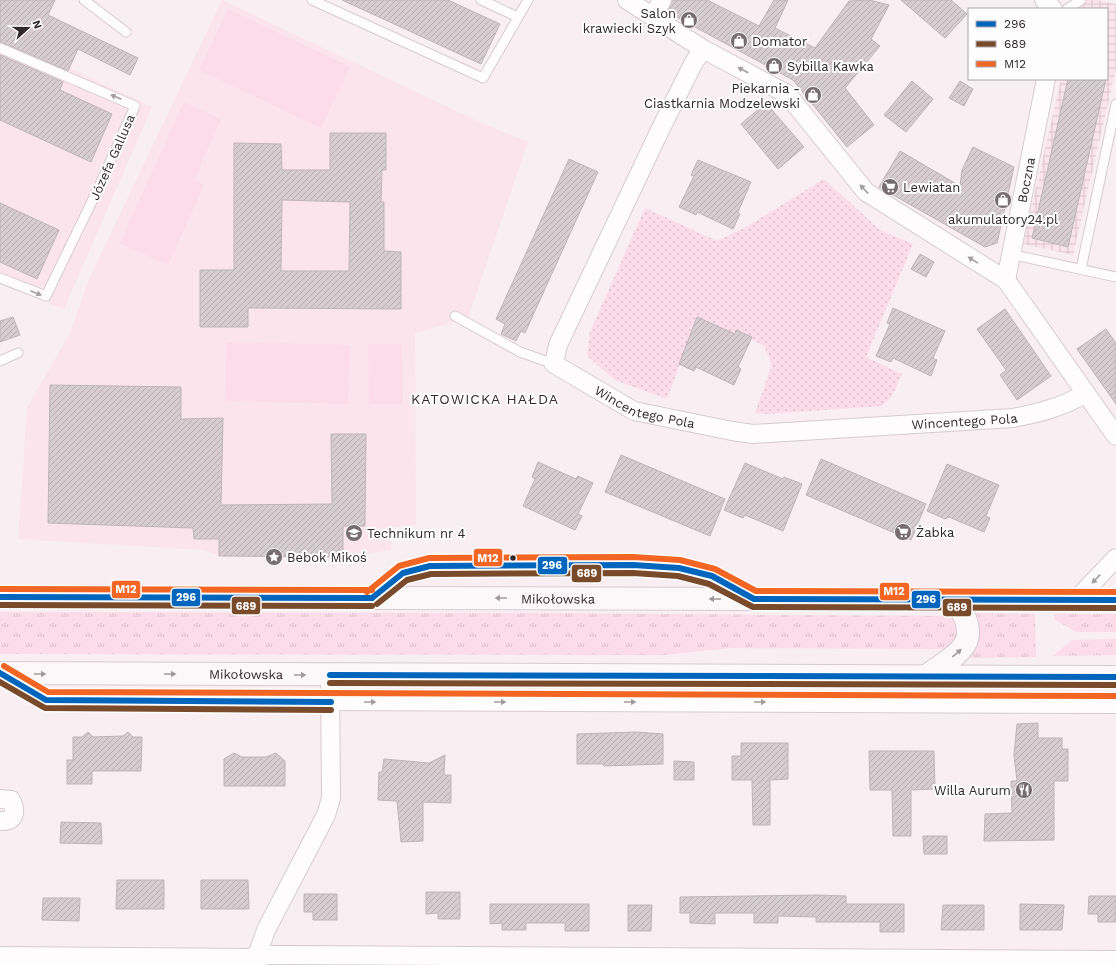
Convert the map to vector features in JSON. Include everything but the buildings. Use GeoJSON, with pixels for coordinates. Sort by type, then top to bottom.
{"type":"FeatureCollection","features":[{"type":"Feature","properties":{"kind":"main road","name":"Mikołowska"},"geometry":{"type":"LineString","coordinates":[[0,597],[1116,600]]}},
{"type":"Feature","properties":{"kind":"main road"},"geometry":{"type":"LineString","coordinates":[[926,676],[958,653],[967,641],[969,631],[968,620],[956,600]]}},
{"type":"Feature","properties":{"kind":"main road","name":"Mikołowska"},"geometry":{"type":"LineString","coordinates":[[0,673],[1116,677]]}},
{"type":"Feature","properties":{"kind":"street"},"geometry":{"type":"LineString","coordinates":[[626,0],[703,49],[787,94],[866,192],[1006,280],[1116,436]]}},
{"type":"Feature","properties":{"kind":"street"},"geometry":{"type":"LineString","coordinates":[[653,17],[662,0]]}},
{"type":"Feature","properties":{"kind":"street"},"geometry":{"type":"LineString","coordinates":[[1044,0],[1052,8]]}},
{"type":"Feature","properties":{"kind":"street"},"geometry":{"type":"LineString","coordinates":[[554,364],[558,345],[661,128],[693,64],[703,49]]}},
{"type":"Feature","properties":{"kind":"street","name":"Boczna"},"geometry":{"type":"LineString","coordinates":[[1006,280],[1046,80]]}},
{"type":"Feature","properties":{"kind":"street","name":"Wincentego Pola"},"geometry":{"type":"LineString","coordinates":[[554,364],[634,411],[753,434],[1013,418],[1046,412],[1086,393]]}},
{"type":"Feature","properties":{"kind":"street"},"geometry":{"type":"LineString","coordinates":[[1076,600],[1116,558]]}},
{"type":"Feature","properties":{"kind":"street","name":"Mikołowska"},"geometry":{"type":"LineString","coordinates":[[0,673],[46,700],[1116,704]]}},
{"type":"Feature","properties":{"kind":"street"},"geometry":{"type":"LineString","coordinates":[[254,958],[259,950],[266,930],[326,814],[331,798],[330,675]]}},
{"type":"Feature","properties":{"kind":"street"},"geometry":{"type":"LineString","coordinates":[[0,799],[11,800],[15,812],[13,818],[8,821],[0,821]]}},
{"type":"Feature","properties":{"kind":"street"},"geometry":{"type":"LineString","coordinates":[[0,956],[254,958],[268,955],[289,955],[1116,960]]}},
{"type":"Feature","properties":{"kind":"lane"},"geometry":{"type":"LineString","coordinates":[[84,0],[126,32]]}},
{"type":"Feature","properties":{"kind":"lane"},"geometry":{"type":"LineString","coordinates":[[312,0],[483,78],[528,0]]}},
{"type":"Feature","properties":{"kind":"lane"},"geometry":{"type":"LineString","coordinates":[[481,0],[518,17]]}},
{"type":"Feature","properties":{"kind":"lane"},"geometry":{"type":"LineString","coordinates":[[1069,8],[1081,0]]}},
{"type":"Feature","properties":{"kind":"lane","name":"Józefa Gallusa"},"geometry":{"type":"LineString","coordinates":[[0,48],[135,106],[97,191],[46,296],[1,281]]}},
{"type":"Feature","properties":{"kind":"lane"},"geometry":{"type":"LineString","coordinates":[[1081,269],[1116,104]]}},
{"type":"Feature","properties":{"kind":"lane"},"geometry":{"type":"LineString","coordinates":[[1010,254],[1116,277]]}},
{"type":"Feature","properties":{"kind":"lane"},"geometry":{"type":"LineString","coordinates":[[455,316],[520,352],[554,364]]}},
{"type":"Feature","properties":{"kind":"lane"},"geometry":{"type":"LineString","coordinates":[[0,361],[18,354]]}},
{"type":"Feature","properties":{"kind":"lane"},"geometry":{"type":"LineString","coordinates":[[372,598],[403,573],[430,566],[517,564],[633,565],[680,568],[712,576],[754,599]]}},
{"type":"Feature","properties":{"kind":"shaded area"},"geometry":{"type":"Polygon","coordinates":[[[222,0],[486,125],[528,142],[468,318],[415,333],[416,525],[392,527],[391,550],[343,557],[219,556],[204,550],[18,539],[27,408],[70,333],[90,277],[222,0]]]}},
{"type":"Feature","properties":{"kind":"shaded area"},"geometry":{"type":"Polygon","coordinates":[[[1085,0],[1097,0],[1116,4],[1116,69],[1073,255],[1023,244],[1061,80],[1108,80],[1108,8],[1077,8],[1085,0]]]}},
{"type":"Feature","properties":{"kind":"shaded area"},"geometry":{"type":"Polygon","coordinates":[[[0,35],[152,107],[64,309],[0,284],[0,35]]]}},
{"type":"Feature","properties":{"kind":"green space"},"geometry":{"type":"Polygon","coordinates":[[[228,9],[350,67],[321,128],[199,70],[228,9]]]}},
{"type":"Feature","properties":{"kind":"green space"},"geometry":{"type":"Polygon","coordinates":[[[184,102],[221,119],[194,180],[204,185],[168,265],[120,243],[184,102]]]}},
{"type":"Feature","properties":{"kind":"green space"},"geometry":{"type":"Polygon","coordinates":[[[824,179],[880,230],[913,244],[866,357],[902,374],[892,396],[882,406],[766,414],[755,413],[772,365],[764,346],[737,331],[735,334],[697,317],[667,399],[615,380],[587,356],[590,332],[645,208],[717,241],[746,227],[824,179]]]}},
{"type":"Feature","properties":{"kind":"green space"},"geometry":{"type":"Polygon","coordinates":[[[227,342],[350,345],[348,404],[225,401],[227,342]]]}},
{"type":"Feature","properties":{"kind":"green space"},"geometry":{"type":"Polygon","coordinates":[[[368,344],[402,344],[403,404],[369,404],[368,344]]]}},
{"type":"Feature","properties":{"kind":"green space"},"geometry":{"type":"Polygon","coordinates":[[[431,571],[670,572],[671,574],[427,574],[431,571]]]}},
{"type":"Feature","properties":{"kind":"green space"},"geometry":{"type":"Polygon","coordinates":[[[0,612],[530,613],[950,616],[955,621],[959,629],[954,643],[946,649],[731,648],[663,655],[0,654],[0,612]]]}},
{"type":"Feature","properties":{"kind":"green space"},"geometry":{"type":"Polygon","coordinates":[[[977,613],[1035,614],[1036,657],[970,658],[976,647],[979,636],[977,613]]]}},
{"type":"Feature","properties":{"kind":"green space"},"geometry":{"type":"Polygon","coordinates":[[[1054,614],[1116,614],[1116,632],[1076,632],[1054,619],[1054,614]]]}},
{"type":"Feature","properties":{"kind":"green space"},"geometry":{"type":"Polygon","coordinates":[[[1116,639],[1116,655],[1053,656],[1072,640],[1116,639]]]}},
{"type":"Feature","properties":{"kind":"transit line","name":"M12"},"geometry":{"type":"LineString","coordinates":[[367,592],[399,566],[429,558],[633,557],[680,560],[715,569],[756,591],[1116,592]]}},
{"type":"Feature","properties":{"kind":"transit line","name":"296"},"geometry":{"type":"LineString","coordinates":[[372,598],[403,573],[430,566],[633,565],[679,568],[712,576],[754,599],[1116,600]]}},
{"type":"Feature","properties":{"kind":"transit line","name":"689"},"geometry":{"type":"LineString","coordinates":[[377,604],[407,580],[431,574],[633,573],[678,576],[709,584],[753,607],[1116,608]]}},
{"type":"Feature","properties":{"kind":"transit line","name":"M12"},"geometry":{"type":"LineString","coordinates":[[0,589],[372,590]]}},
{"type":"Feature","properties":{"kind":"transit line","name":"296"},"geometry":{"type":"LineString","coordinates":[[0,597],[372,598]]}},
{"type":"Feature","properties":{"kind":"transit line","name":"689"},"geometry":{"type":"LineString","coordinates":[[0,605],[372,606]]}},
{"type":"Feature","properties":{"kind":"transit line","name":"M12"},"geometry":{"type":"LineString","coordinates":[[4,666],[48,692],[1116,696]]}},
{"type":"Feature","properties":{"kind":"transit line","name":"296"},"geometry":{"type":"LineString","coordinates":[[0,673],[46,700],[331,702]]}},
{"type":"Feature","properties":{"kind":"transit line","name":"296"},"geometry":{"type":"LineString","coordinates":[[330,675],[1116,677]]}},
{"type":"Feature","properties":{"kind":"transit line","name":"689"},"geometry":{"type":"LineString","coordinates":[[0,682],[45,708],[331,710]]}},
{"type":"Feature","properties":{"kind":"transit line","name":"689"},"geometry":{"type":"LineString","coordinates":[[330,683],[1116,685]]}},
{"type":"Feature","properties":{"kind":"place","name":"Salon krawiecki Szyk"},"geometry":{"type":"Point","coordinates":[689,20]}},
{"type":"Feature","properties":{"kind":"place","name":"Domator"},"geometry":{"type":"Point","coordinates":[739,41]}},
{"type":"Feature","properties":{"kind":"place","name":"Sybilla Kawka"},"geometry":{"type":"Point","coordinates":[774,66]}},
{"type":"Feature","properties":{"kind":"place","name":"Piekarnia - Ciastkarnia Modzelewski"},"geometry":{"type":"Point","coordinates":[813,95]}},
{"type":"Feature","properties":{"kind":"place","name":"Lewiatan"},"geometry":{"type":"Point","coordinates":[890,187]}},
{"type":"Feature","properties":{"kind":"place","name":"akumulatory24.pl"},"geometry":{"type":"Point","coordinates":[1003,200]}},
{"type":"Feature","properties":{"kind":"place","name":"Żabka"},"geometry":{"type":"Point","coordinates":[903,532]}},
{"type":"Feature","properties":{"kind":"place","name":"Technikum nr 4"},"geometry":{"type":"Point","coordinates":[354,533]}},
{"type":"Feature","properties":{"kind":"place","name":"Bebok Mikoś"},"geometry":{"type":"Point","coordinates":[274,557]}},
{"type":"Feature","properties":{"kind":"place","name":"Willa Aurum"},"geometry":{"type":"Point","coordinates":[1024,790]}},
{"type":"Feature","properties":{"kind":"district","name":"KATOWICKA HAŁDA"},"geometry":{"type":"Point","coordinates":[485,399]}}]}
